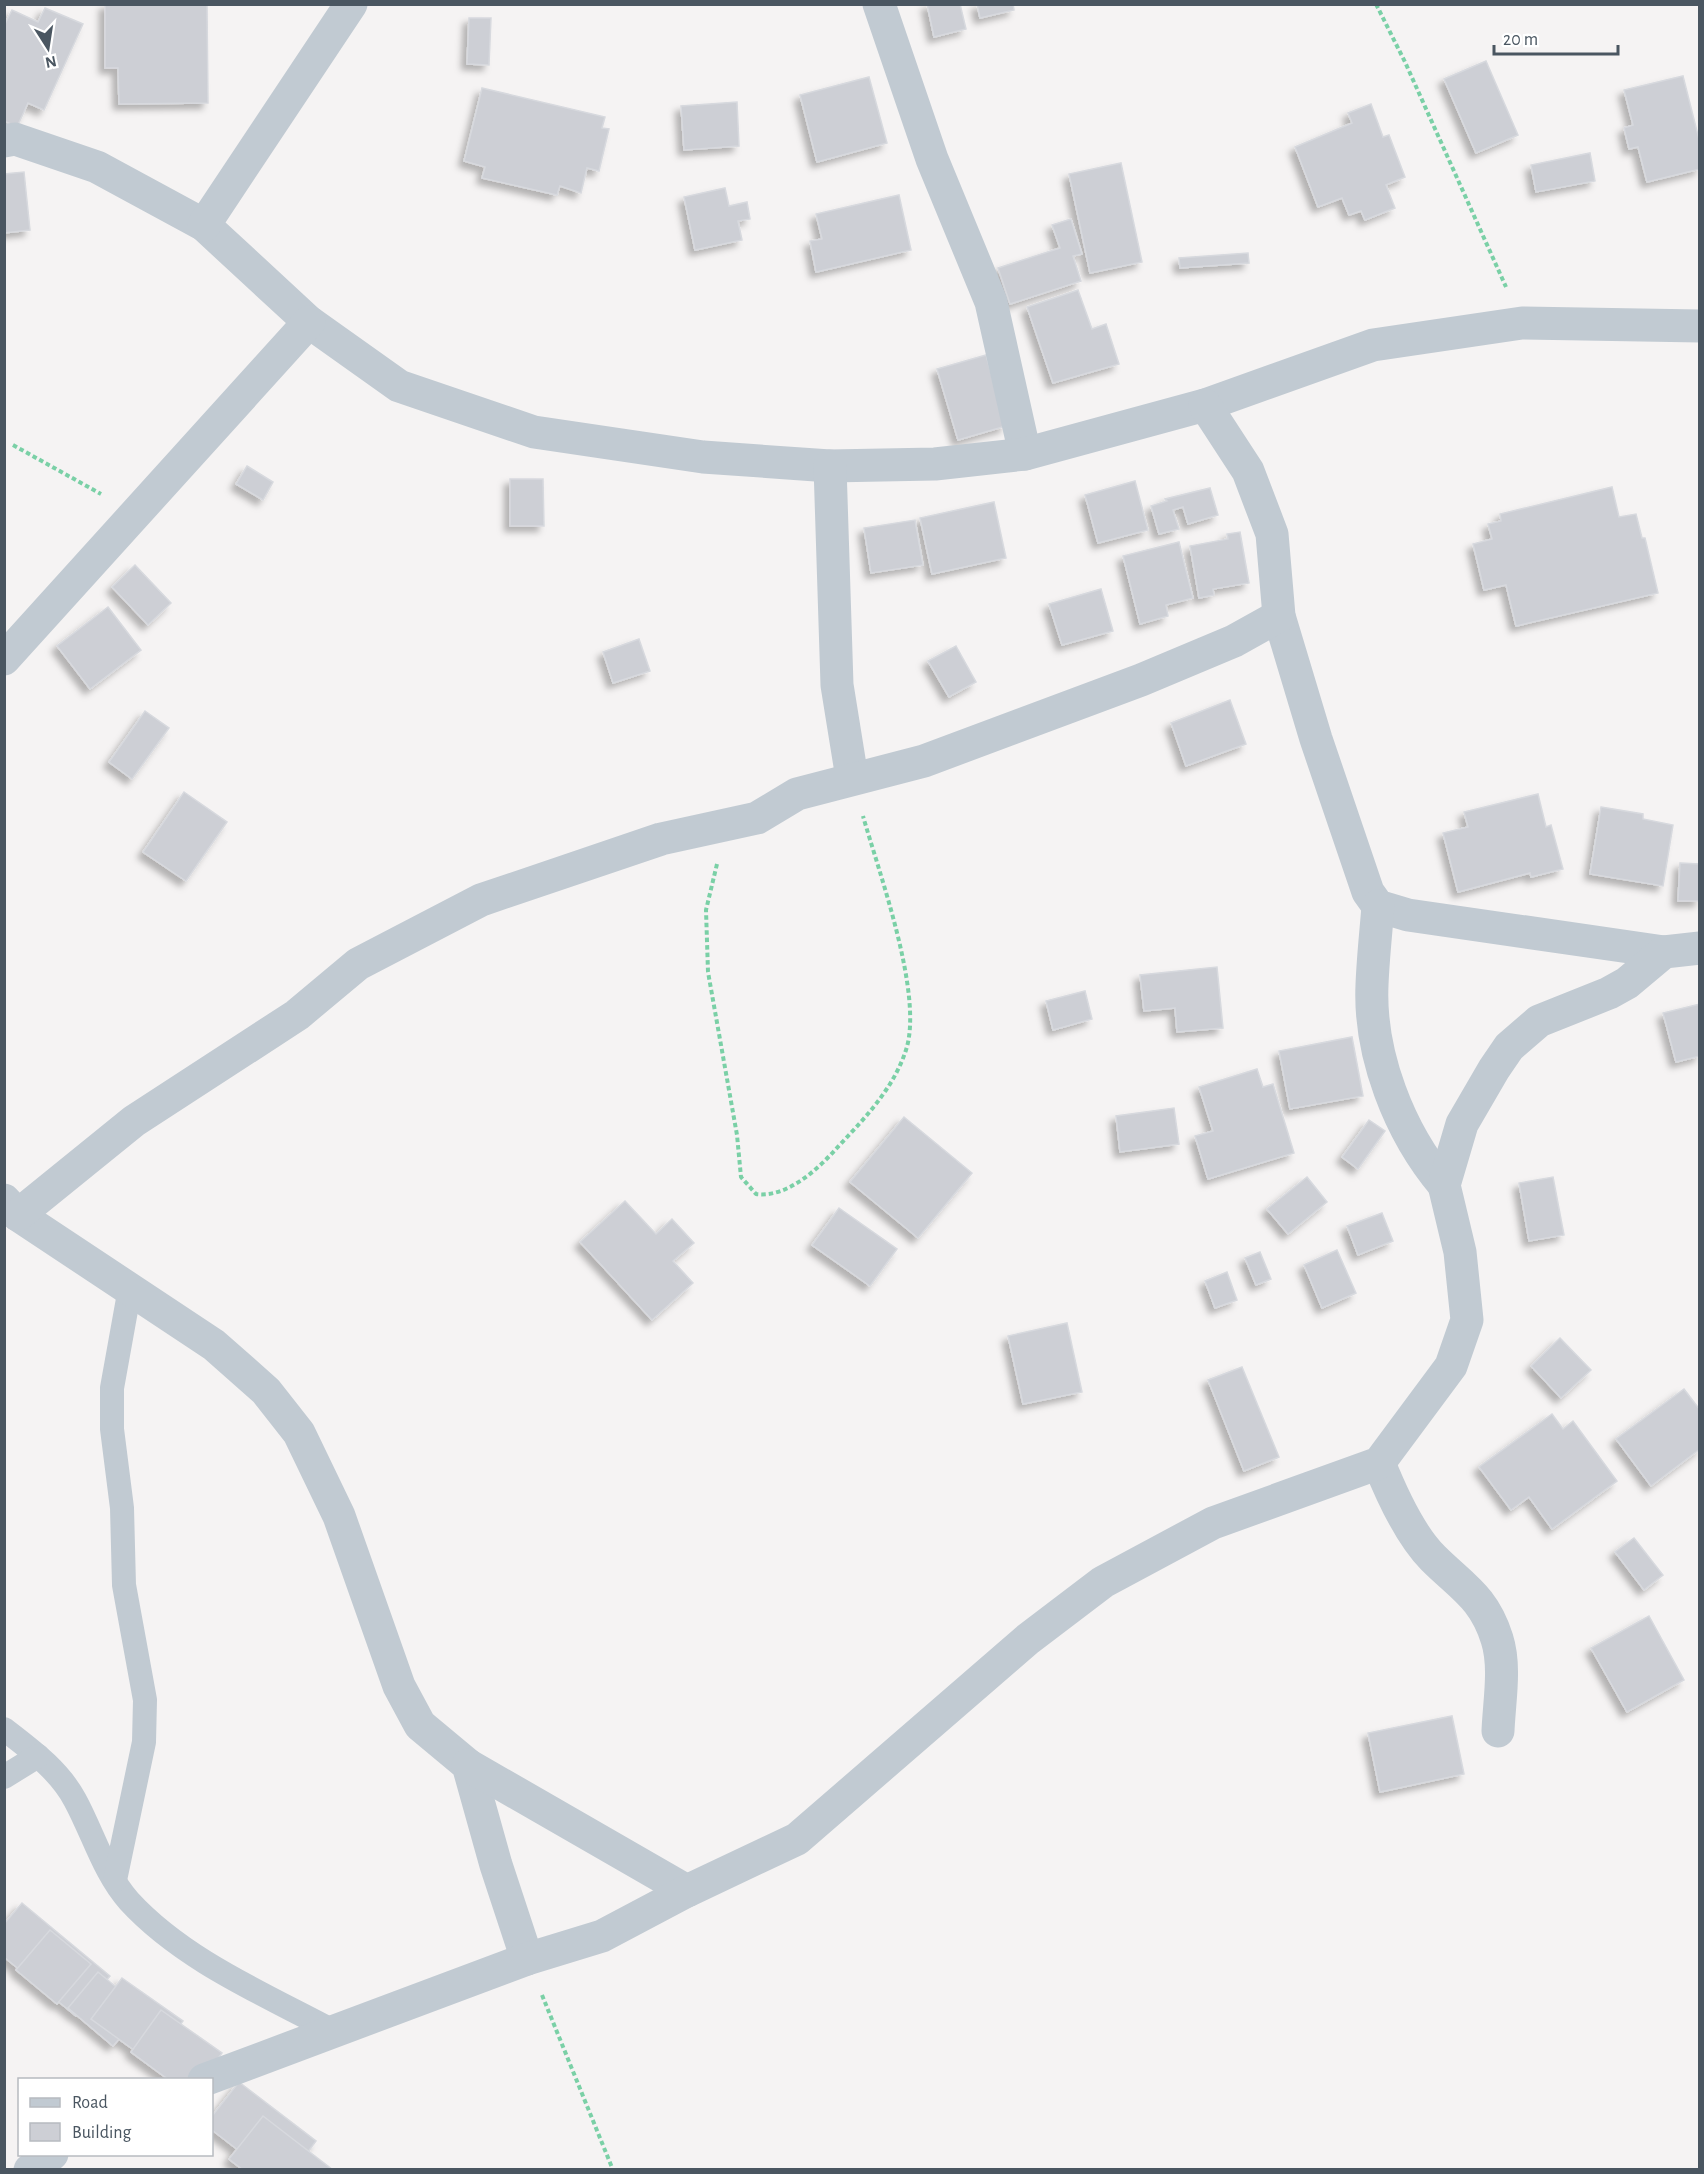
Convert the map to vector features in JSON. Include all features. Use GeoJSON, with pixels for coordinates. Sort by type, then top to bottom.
{"type":"FeatureCollection","features":[{"type":"Feature","properties":{"kind":"street"},"geometry":{"type":"LineString","coordinates":[[204,225],[351,4]]}},
{"type":"Feature","properties":{"kind":"street"},"geometry":{"type":"LineString","coordinates":[[879,4],[932,159],[992,303],[1025,454]]}},
{"type":"Feature","properties":{"kind":"street"},"geometry":{"type":"LineString","coordinates":[[4,141],[15,140],[97,167],[204,225],[309,322],[399,386],[534,432],[703,457],[830,466],[934,464],[1025,454],[1205,405],[1373,345],[1522,323],[1700,326]]}},
{"type":"Feature","properties":{"kind":"street"},"geometry":{"type":"LineString","coordinates":[[4,659],[309,322]]}},
{"type":"Feature","properties":{"kind":"street"},"geometry":{"type":"LineString","coordinates":[[1205,405],[1248,471],[1272,534],[1278,616],[1316,739],[1368,892],[1378,906],[1408,915],[1664,952],[1700,948]]}},
{"type":"Feature","properties":{"kind":"street"},"geometry":{"type":"LineString","coordinates":[[830,466],[837,685],[852,778]]}},
{"type":"Feature","properties":{"kind":"street"},"geometry":{"type":"LineString","coordinates":[[687,1891],[468,1765],[420,1725],[399,1686],[339,1516],[299,1433],[266,1391],[214,1345],[11,1208],[134,1121],[297,1015],[358,964],[481,900],[661,839],[757,818],[797,794],[924,761],[1141,680],[1234,641],[1278,616]]}},
{"type":"Feature","properties":{"kind":"street"},"geometry":{"type":"LineString","coordinates":[[207,2078],[527,1959],[602,1936],[687,1891],[797,1839],[1028,1639],[1103,1582],[1213,1523],[1379,1463],[1451,1366],[1467,1320],[1460,1252],[1444,1185],[1415,1145],[1389,1086],[1375,1035],[1371,986],[1378,906]]}},
{"type":"Feature","properties":{"kind":"street"},"geometry":{"type":"LineString","coordinates":[[1444,1185],[1462,1124],[1509,1047],[1539,1021],[1609,993],[1627,983],[1664,952]]}},
{"type":"Feature","properties":{"kind":"street"},"geometry":{"type":"LineString","coordinates":[[1379,1463],[1395,1501],[1432,1557],[1462,1582],[1487,1611],[1498,1642],[1500,1673],[1498,1731]]}},
{"type":"Feature","properties":{"kind":"street"},"geometry":{"type":"LineString","coordinates":[[468,1765],[496,1865],[527,1959]]}},
{"type":"Feature","properties":{"kind":"street"},"geometry":{"type":"LineString","coordinates":[[30,2169],[49,2156]]}},
{"type":"Feature","properties":{"kind":"lane"},"geometry":{"type":"LineString","coordinates":[[115,1880],[137,1780],[144,1732],[145,1700],[124,1585],[122,1508],[112,1429],[112,1388],[130,1288]]}},
{"type":"Feature","properties":{"kind":"lane"},"geometry":{"type":"LineString","coordinates":[[4,1729],[38,1756],[60,1778],[74,1798],[115,1880],[128,1900],[153,1924],[208,1964],[333,2031]]}},
{"type":"Feature","properties":{"kind":"lane"},"geometry":{"type":"LineString","coordinates":[[4,1777],[38,1756]]}},
{"type":"Feature","properties":{"kind":"path"},"geometry":{"type":"LineString","coordinates":[[1376,4],[1405,62],[1522,323]]}},
{"type":"Feature","properties":{"kind":"path"},"geometry":{"type":"LineString","coordinates":[[13,446],[87,484],[133,517]]}},
{"type":"Feature","properties":{"kind":"path"},"geometry":{"type":"LineString","coordinates":[[757,818],[720,855],[706,910],[708,972],[737,1135],[741,1177],[756,1194],[768,1196],[793,1186],[831,1154],[879,1102],[906,1051],[912,1018],[898,936],[852,778]]}},
{"type":"Feature","properties":{"kind":"path"},"geometry":{"type":"LineString","coordinates":[[527,1959],[613,2169]]}},
{"type":"Feature","properties":{"kind":"building"},"geometry":{"type":"Polygon","coordinates":[[[105,4],[207,4],[208,103],[119,104],[118,68],[105,68],[105,4]]]}},
{"type":"Feature","properties":{"kind":"building"},"geometry":{"type":"Polygon","coordinates":[[[927,4],[960,4],[966,29],[934,37],[927,4]]]}},
{"type":"Feature","properties":{"kind":"building"},"geometry":{"type":"Polygon","coordinates":[[[977,4],[1013,4],[1014,10],[980,18],[977,4]]]}},
{"type":"Feature","properties":{"kind":"building"},"geometry":{"type":"Polygon","coordinates":[[[45,8],[83,24],[44,110],[28,103],[17,127],[4,121],[4,26],[12,10],[38,22],[45,8]]]}},
{"type":"Feature","properties":{"kind":"building"},"geometry":{"type":"Polygon","coordinates":[[[469,18],[491,18],[489,65],[467,64],[469,18]]]}},
{"type":"Feature","properties":{"kind":"building"},"geometry":{"type":"Polygon","coordinates":[[[1486,61],[1518,135],[1476,153],[1444,79],[1486,61]]]}},
{"type":"Feature","properties":{"kind":"building"},"geometry":{"type":"Polygon","coordinates":[[[1683,76],[1700,143],[1700,169],[1647,182],[1638,147],[1629,149],[1624,128],[1633,125],[1624,90],[1683,76]]]}},
{"type":"Feature","properties":{"kind":"building"},"geometry":{"type":"Polygon","coordinates":[[[869,77],[887,143],[817,162],[800,95],[869,77]]]}},
{"type":"Feature","properties":{"kind":"building"},"geometry":{"type":"Polygon","coordinates":[[[482,88],[605,117],[602,128],[609,129],[599,171],[587,168],[581,193],[560,186],[557,195],[482,178],[485,167],[464,161],[482,88]]]}},
{"type":"Feature","properties":{"kind":"building"},"geometry":{"type":"Polygon","coordinates":[[[737,102],[739,146],[684,150],[681,106],[737,102]]]}},
{"type":"Feature","properties":{"kind":"building"},"geometry":{"type":"Polygon","coordinates":[[[1371,104],[1383,137],[1389,135],[1405,177],[1386,185],[1395,208],[1365,220],[1361,211],[1349,215],[1342,198],[1318,207],[1295,147],[1352,123],[1348,113],[1371,104]]]}},
{"type":"Feature","properties":{"kind":"building"},"geometry":{"type":"Polygon","coordinates":[[[1590,153],[1595,181],[1536,192],[1531,165],[1590,153]]]}},
{"type":"Feature","properties":{"kind":"building"},"geometry":{"type":"Polygon","coordinates":[[[1121,163],[1142,262],[1090,273],[1069,174],[1121,163]]]}},
{"type":"Feature","properties":{"kind":"building"},"geometry":{"type":"Polygon","coordinates":[[[24,172],[30,230],[4,233],[4,174],[24,172]]]}},
{"type":"Feature","properties":{"kind":"building"},"geometry":{"type":"Polygon","coordinates":[[[725,188],[729,206],[747,202],[750,219],[738,221],[742,240],[695,250],[684,197],[725,188]]]}},
{"type":"Feature","properties":{"kind":"building"},"geometry":{"type":"Polygon","coordinates":[[[899,195],[911,250],[816,272],[810,241],[822,239],[816,214],[899,195]]]}},
{"type":"Feature","properties":{"kind":"building"},"geometry":{"type":"Polygon","coordinates":[[[1071,219],[1082,254],[1073,256],[1081,281],[1010,304],[998,268],[1060,248],[1052,225],[1071,219]]]}},
{"type":"Feature","properties":{"kind":"building"},"geometry":{"type":"Polygon","coordinates":[[[1248,253],[1249,263],[1180,268],[1179,258],[1248,253]]]}},
{"type":"Feature","properties":{"kind":"building"},"geometry":{"type":"Polygon","coordinates":[[[1078,290],[1092,329],[1106,324],[1119,364],[1053,383],[1027,307],[1078,290]]]}},
{"type":"Feature","properties":{"kind":"building"},"geometry":{"type":"Polygon","coordinates":[[[986,355],[1006,426],[958,440],[937,369],[986,355]]]}},
{"type":"Feature","properties":{"kind":"building"},"geometry":{"type":"Polygon","coordinates":[[[247,466],[273,482],[263,500],[236,484],[247,466]]]}},
{"type":"Feature","properties":{"kind":"building"},"geometry":{"type":"Polygon","coordinates":[[[510,479],[543,479],[544,526],[510,526],[510,479]]]}},
{"type":"Feature","properties":{"kind":"building"},"geometry":{"type":"Polygon","coordinates":[[[1135,481],[1148,530],[1098,543],[1085,495],[1135,481]]]}},
{"type":"Feature","properties":{"kind":"building"},"geometry":{"type":"Polygon","coordinates":[[[1612,487],[1619,517],[1636,514],[1642,538],[1645,538],[1658,593],[1516,626],[1506,585],[1484,590],[1473,544],[1492,539],[1488,524],[1501,521],[1500,514],[1612,487]]]}},
{"type":"Feature","properties":{"kind":"building"},"geometry":{"type":"Polygon","coordinates":[[[1210,488],[1218,515],[1188,524],[1183,507],[1173,510],[1179,529],[1159,534],[1151,506],[1167,501],[1165,499],[1210,488]]]}},
{"type":"Feature","properties":{"kind":"building"},"geometry":{"type":"Polygon","coordinates":[[[994,502],[1006,558],[932,574],[920,518],[994,502]]]}},
{"type":"Feature","properties":{"kind":"building"},"geometry":{"type":"Polygon","coordinates":[[[915,520],[923,565],[871,573],[864,528],[915,520]]]}},
{"type":"Feature","properties":{"kind":"building"},"geometry":{"type":"Polygon","coordinates":[[[1240,532],[1249,583],[1213,589],[1214,595],[1199,598],[1190,546],[1228,539],[1227,534],[1240,532]]]}},
{"type":"Feature","properties":{"kind":"building"},"geometry":{"type":"Polygon","coordinates":[[[1179,542],[1193,598],[1166,605],[1168,616],[1140,624],[1123,556],[1179,542]]]}},
{"type":"Feature","properties":{"kind":"building"},"geometry":{"type":"Polygon","coordinates":[[[135,565],[171,603],[148,625],[112,587],[135,565]]]}},
{"type":"Feature","properties":{"kind":"building"},"geometry":{"type":"Polygon","coordinates":[[[1101,589],[1113,631],[1062,645],[1049,604],[1101,589]]]}},
{"type":"Feature","properties":{"kind":"building"},"geometry":{"type":"Polygon","coordinates":[[[108,607],[141,650],[90,689],[57,646],[108,607]]]}},
{"type":"Feature","properties":{"kind":"building"},"geometry":{"type":"Polygon","coordinates":[[[639,639],[650,671],[613,683],[603,652],[639,639]]]}},
{"type":"Feature","properties":{"kind":"building"},"geometry":{"type":"Polygon","coordinates":[[[956,646],[976,682],[949,697],[928,661],[956,646]]]}},
{"type":"Feature","properties":{"kind":"building"},"geometry":{"type":"Polygon","coordinates":[[[1230,700],[1246,744],[1186,766],[1171,723],[1230,700]]]}},
{"type":"Feature","properties":{"kind":"building"},"geometry":{"type":"Polygon","coordinates":[[[145,711],[169,728],[132,779],[109,762],[145,711]]]}},
{"type":"Feature","properties":{"kind":"building"},"geometry":{"type":"Polygon","coordinates":[[[184,792],[227,822],[186,881],[143,852],[184,792]]]}},
{"type":"Feature","properties":{"kind":"building"},"geometry":{"type":"Polygon","coordinates":[[[1538,794],[1546,827],[1551,825],[1563,869],[1531,877],[1530,873],[1458,892],[1443,833],[1468,827],[1464,812],[1538,794]]]}},
{"type":"Feature","properties":{"kind":"building"},"geometry":{"type":"Polygon","coordinates":[[[1601,807],[1643,814],[1643,819],[1673,825],[1663,886],[1590,874],[1601,807]]]}},
{"type":"Feature","properties":{"kind":"building"},"geometry":{"type":"Polygon","coordinates":[[[1680,863],[1700,864],[1700,901],[1678,901],[1680,863]]]}},
{"type":"Feature","properties":{"kind":"building"},"geometry":{"type":"Polygon","coordinates":[[[1217,967],[1223,1028],[1177,1032],[1175,1008],[1144,1011],[1140,975],[1217,967]]]}},
{"type":"Feature","properties":{"kind":"building"},"geometry":{"type":"Polygon","coordinates":[[[1085,991],[1092,1019],[1053,1030],[1046,1001],[1085,991]]]}},
{"type":"Feature","properties":{"kind":"building"},"geometry":{"type":"Polygon","coordinates":[[[1700,1004],[1700,1056],[1676,1062],[1663,1013],[1700,1004]]]}},
{"type":"Feature","properties":{"kind":"building"},"geometry":{"type":"Polygon","coordinates":[[[1352,1037],[1363,1096],[1290,1109],[1279,1051],[1352,1037]]]}},
{"type":"Feature","properties":{"kind":"building"},"geometry":{"type":"Polygon","coordinates":[[[1257,1069],[1263,1087],[1273,1084],[1294,1153],[1208,1179],[1195,1136],[1213,1131],[1199,1087],[1257,1069]]]}},
{"type":"Feature","properties":{"kind":"building"},"geometry":{"type":"Polygon","coordinates":[[[1174,1108],[1179,1144],[1120,1152],[1116,1116],[1174,1108]]]}},
{"type":"Feature","properties":{"kind":"building"},"geometry":{"type":"Polygon","coordinates":[[[904,1117],[972,1173],[918,1238],[850,1182],[904,1117]]]}},
{"type":"Feature","properties":{"kind":"building"},"geometry":{"type":"Polygon","coordinates":[[[1369,1120],[1385,1131],[1358,1169],[1342,1157],[1369,1120]]]}},
{"type":"Feature","properties":{"kind":"building"},"geometry":{"type":"Polygon","coordinates":[[[1307,1177],[1327,1202],[1288,1234],[1267,1209],[1307,1177]]]}},
{"type":"Feature","properties":{"kind":"building"},"geometry":{"type":"Polygon","coordinates":[[[1553,1177],[1564,1235],[1529,1241],[1519,1183],[1553,1177]]]}},
{"type":"Feature","properties":{"kind":"building"},"geometry":{"type":"Polygon","coordinates":[[[625,1201],[656,1234],[672,1219],[694,1243],[673,1261],[693,1283],[652,1320],[580,1242],[625,1201]]]}},
{"type":"Feature","properties":{"kind":"building"},"geometry":{"type":"Polygon","coordinates":[[[839,1208],[897,1249],[870,1286],[812,1245],[839,1208]]]}},
{"type":"Feature","properties":{"kind":"building"},"geometry":{"type":"Polygon","coordinates":[[[1382,1213],[1393,1241],[1358,1255],[1347,1226],[1382,1213]]]}},
{"type":"Feature","properties":{"kind":"building"},"geometry":{"type":"Polygon","coordinates":[[[1337,1250],[1356,1293],[1322,1308],[1304,1265],[1337,1250]]]}},
{"type":"Feature","properties":{"kind":"building"},"geometry":{"type":"Polygon","coordinates":[[[1260,1252],[1271,1279],[1256,1285],[1245,1258],[1260,1252]]]}},
{"type":"Feature","properties":{"kind":"building"},"geometry":{"type":"Polygon","coordinates":[[[1227,1272],[1237,1300],[1215,1308],[1205,1281],[1227,1272]]]}},
{"type":"Feature","properties":{"kind":"building"},"geometry":{"type":"Polygon","coordinates":[[[1067,1323],[1082,1392],[1023,1404],[1008,1336],[1067,1323]]]}},
{"type":"Feature","properties":{"kind":"building"},"geometry":{"type":"Polygon","coordinates":[[[1560,1338],[1591,1370],[1561,1398],[1531,1366],[1560,1338]]]}},
{"type":"Feature","properties":{"kind":"building"},"geometry":{"type":"Polygon","coordinates":[[[1242,1367],[1279,1457],[1244,1471],[1208,1380],[1242,1367]]]}},
{"type":"Feature","properties":{"kind":"building"},"geometry":{"type":"Polygon","coordinates":[[[1684,1389],[1700,1410],[1700,1449],[1651,1486],[1616,1439],[1684,1389]]]}},
{"type":"Feature","properties":{"kind":"building"},"geometry":{"type":"Polygon","coordinates":[[[1552,1414],[1563,1429],[1573,1421],[1617,1481],[1552,1529],[1529,1497],[1511,1510],[1479,1467],[1552,1414]]]}},
{"type":"Feature","properties":{"kind":"building"},"geometry":{"type":"Polygon","coordinates":[[[1634,1538],[1663,1575],[1644,1590],[1615,1552],[1634,1538]]]}},
{"type":"Feature","properties":{"kind":"building"},"geometry":{"type":"Polygon","coordinates":[[[1649,1616],[1684,1680],[1627,1712],[1591,1648],[1649,1616]]]}},
{"type":"Feature","properties":{"kind":"building"},"geometry":{"type":"Polygon","coordinates":[[[1452,1716],[1464,1774],[1380,1792],[1368,1733],[1452,1716]]]}},
{"type":"Feature","properties":{"kind":"building"},"geometry":{"type":"Polygon","coordinates":[[[22,1903],[110,1976],[76,2016],[4,1957],[4,1924],[22,1903]]]}},
{"type":"Feature","properties":{"kind":"building"},"geometry":{"type":"Polygon","coordinates":[[[50,1930],[91,1964],[57,2004],[16,1970],[50,1930]]]}},
{"type":"Feature","properties":{"kind":"building"},"geometry":{"type":"Polygon","coordinates":[[[98,1972],[144,2010],[113,2046],[68,2008],[98,1972]]]}},
{"type":"Feature","properties":{"kind":"building"},"geometry":{"type":"Polygon","coordinates":[[[122,1978],[183,2021],[152,2063],[91,2019],[122,1978]]]}},
{"type":"Feature","properties":{"kind":"building"},"geometry":{"type":"Polygon","coordinates":[[[161,2010],[222,2053],[204,2078],[166,2078],[131,2052],[161,2010]]]}},
{"type":"Feature","properties":{"kind":"building"},"geometry":{"type":"Polygon","coordinates":[[[239,2082],[316,2141],[295,2170],[264,2170],[213,2131],[213,2115],[239,2082]]]}},
{"type":"Feature","properties":{"kind":"building"},"geometry":{"type":"Polygon","coordinates":[[[263,2116],[333,2170],[243,2170],[229,2159],[263,2116]]]}}]}
